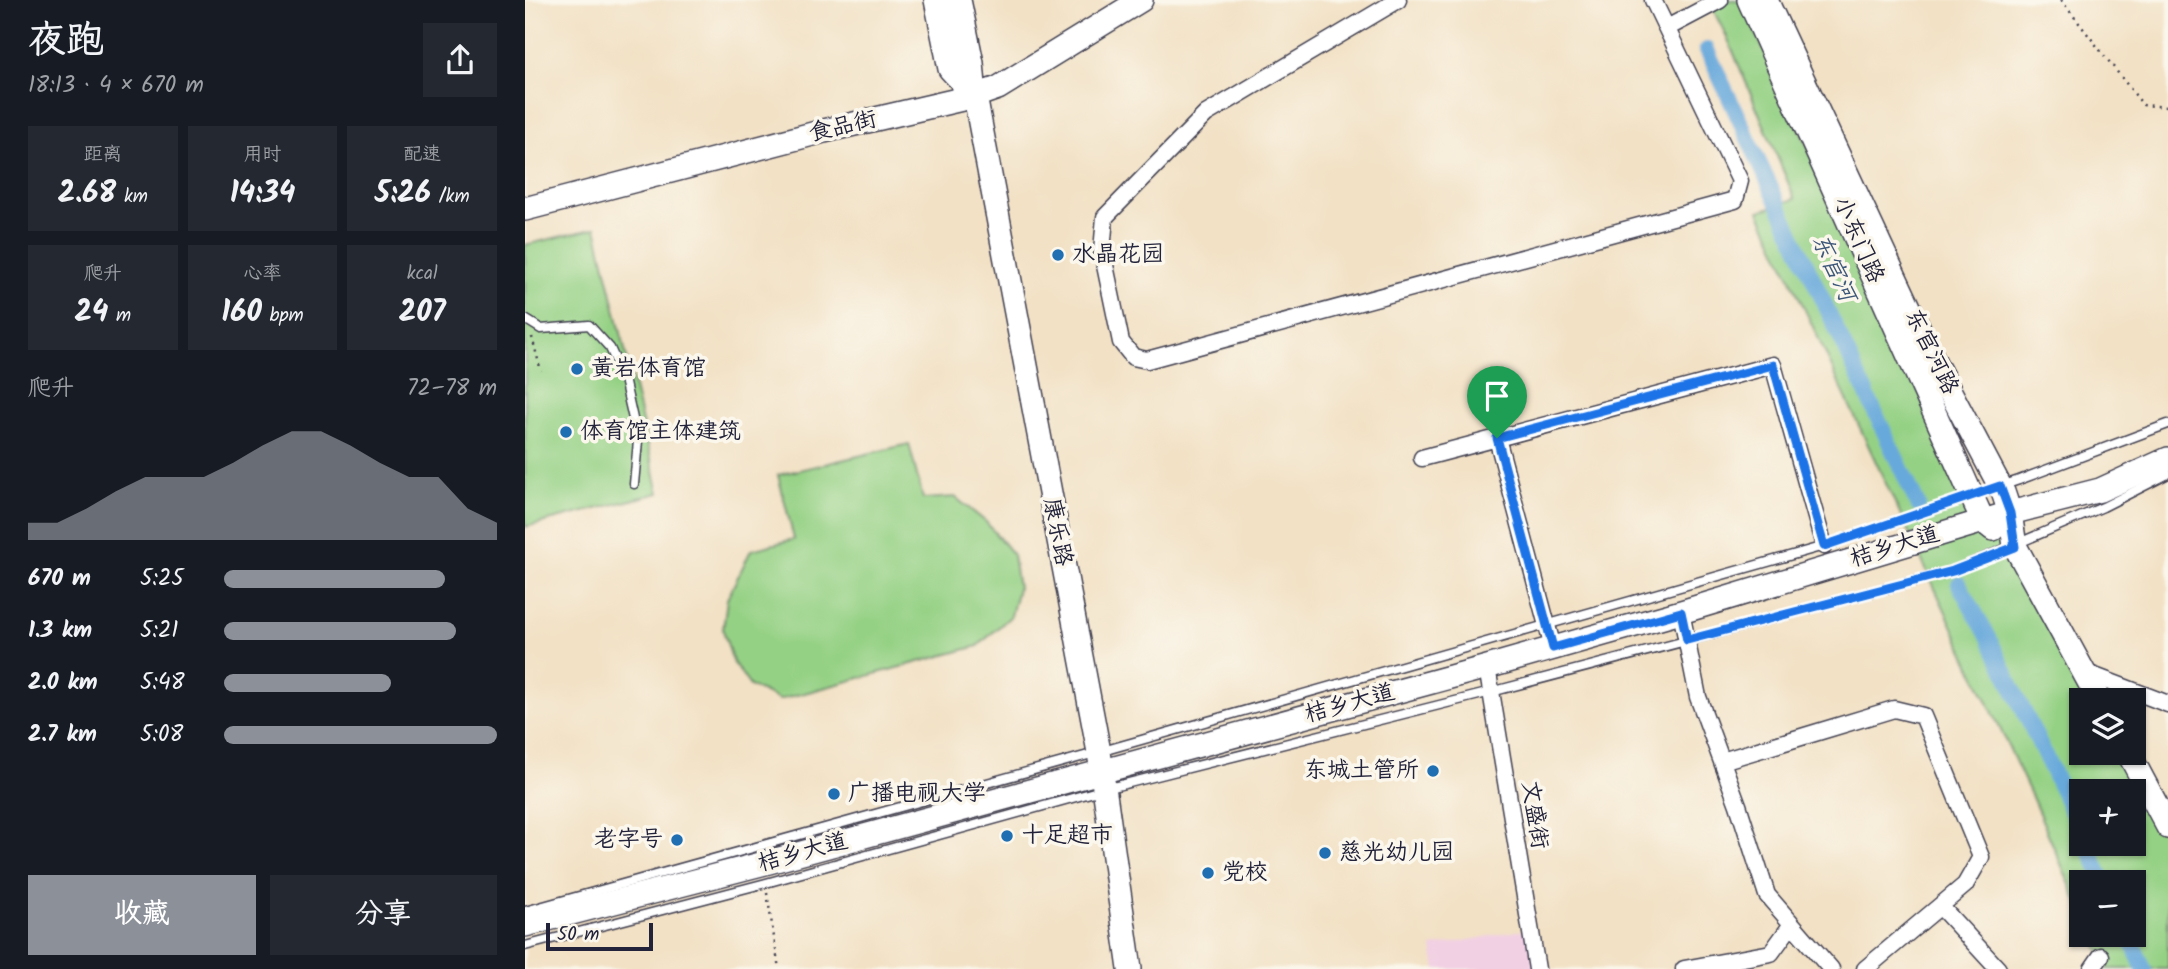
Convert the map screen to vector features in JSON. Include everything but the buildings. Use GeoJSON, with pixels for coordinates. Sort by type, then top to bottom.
{"type":"FeatureCollection","features":[{"type":"Feature","properties":{"kind":"street"},"geometry":{"type":"LineString","coordinates":[[936,0],[950,69],[975,96]]}},
{"type":"Feature","properties":{"kind":"street","name":"康乐路"},"geometry":{"type":"LineString","coordinates":[[959,0],[1102,771],[1130,969]]}},
{"type":"Feature","properties":{"kind":"street","name":"食品街"},"geometry":{"type":"LineString","coordinates":[[525,209],[824,131],[975,96],[998,88],[1141,0]]}},
{"type":"Feature","properties":{"kind":"street"},"geometry":{"type":"LineString","coordinates":[[1398,0],[1206,114],[1105,217],[1102,251],[1121,342],[1133,357],[1147,360],[1735,201],[1740,181],[1667,28],[1659,2]]}},
{"type":"Feature","properties":{"kind":"street"},"geometry":{"type":"LineString","coordinates":[[1667,28],[1720,0]]}},
{"type":"Feature","properties":{"kind":"street","name":"小东门路"},"geometry":{"type":"LineString","coordinates":[[1749,0],[1983,521],[2015,547]]}},
{"type":"Feature","properties":{"kind":"street","name":"东官河路"},"geometry":{"type":"LineString","coordinates":[[1766,0],[1936,365],[2000,486],[2010,513],[2015,547],[2093,688]]}},
{"type":"Feature","properties":{"kind":"street"},"geometry":{"type":"LineString","coordinates":[[1422,458],[1773,365],[1824,546]]}},
{"type":"Feature","properties":{"kind":"street"},"geometry":{"type":"LineString","coordinates":[[1497,438],[1553,648]]}},
{"type":"Feature","properties":{"kind":"street","name":"桔乡大道"},"geometry":{"type":"LineString","coordinates":[[525,925],[765,863],[1681,612],[2010,513],[2100,490],[2168,459]]}},
{"type":"Feature","properties":{"kind":"street"},"geometry":{"type":"LineString","coordinates":[[1681,612],[1697,697],[1722,761],[1767,895],[1831,969]]}},
{"type":"Feature","properties":{"kind":"street","name":"文盛街"},"geometry":{"type":"LineString","coordinates":[[1487,667],[1537,969]]}},
{"type":"Feature","properties":{"kind":"street"},"geometry":{"type":"LineString","coordinates":[[2084,672],[2168,704]]}},
{"type":"Feature","properties":{"kind":"street"},"geometry":{"type":"LineString","coordinates":[[1722,761],[1894,709],[1923,716],[1981,857],[1965,885],[1865,969]]}},
{"type":"Feature","properties":{"kind":"street"},"geometry":{"type":"LineString","coordinates":[[2135,765],[2168,827]]}},
{"type":"Feature","properties":{"kind":"street"},"geometry":{"type":"LineString","coordinates":[[1940,906],[1998,969]]}},
{"type":"Feature","properties":{"kind":"street"},"geometry":{"type":"LineString","coordinates":[[1684,969],[1771,953],[1792,923]]}},
{"type":"Feature","properties":{"kind":"lane"},"geometry":{"type":"LineString","coordinates":[[525,319],[541,329],[589,325],[610,348],[624,379],[638,441],[634,484]]}},
{"type":"Feature","properties":{"kind":"lane"},"geometry":{"type":"LineString","coordinates":[[525,946],[766,883],[1546,625],[1824,546],[1972,496],[2168,424]]}},
{"type":"Feature","properties":{"kind":"lane"},"geometry":{"type":"LineString","coordinates":[[525,911],[1102,771],[1491,692],[1953,571],[2015,547],[2168,474]]}},
{"type":"Feature","properties":{"kind":"path"},"geometry":{"type":"LineString","coordinates":[[2061,0],[2143,105],[2168,107]]}},
{"type":"Feature","properties":{"kind":"path"},"geometry":{"type":"LineString","coordinates":[[530,331],[541,371]]}},
{"type":"Feature","properties":{"kind":"path"},"geometry":{"type":"LineString","coordinates":[[766,883],[779,969]]}},
{"type":"Feature","properties":{"kind":"shaded area"},"geometry":{"type":"Polygon","coordinates":[[[1528,929],[1537,969],[1436,969],[1432,947],[1528,929]]]}},
{"type":"Feature","properties":{"kind":"green space"},"geometry":{"type":"Polygon","coordinates":[[[1708,0],[1741,0],[1961,483],[2015,546],[2092,688],[2069,688],[2069,765],[2134,765],[2142,779],[2069,779],[2069,856],[2146,856],[2146,786],[2168,827],[2168,969],[2108,969],[2098,947],[2146,947],[2146,870],[2069,870],[2069,882],[2032,797],[1759,211],[1795,199],[1727,37],[1708,0]]]}},
{"type":"Feature","properties":{"kind":"green space","name":"黄岩体育馆"},"geometry":{"type":"Polygon","coordinates":[[[596,228],[659,493],[525,527],[525,245],[596,228]]]}},
{"type":"Feature","properties":{"kind":"green space"},"geometry":{"type":"Polygon","coordinates":[[[909,444],[923,499],[955,497],[986,522],[1013,555],[1018,588],[1011,616],[978,646],[779,700],[750,686],[733,662],[723,630],[727,599],[751,550],[794,539],[778,475],[909,444]]]}},
{"type":"Feature","properties":{"kind":"waterway","name":"东官河"},"geometry":{"type":"LineString","coordinates":[[1707,50],[1918,505]]}},
{"type":"Feature","properties":{"kind":"waterway","name":"东官河"},"geometry":{"type":"LineString","coordinates":[[1959,584],[1989,638],[2069,806]]}},
{"type":"Feature","properties":{"kind":"waterway","name":"东官河"},"geometry":{"type":"LineString","coordinates":[[2092,856],[2099,870]]}},
{"type":"Feature","properties":{"kind":"waterway","name":"东官河"},"geometry":{"type":"LineString","coordinates":[[2134,947],[2144,969]]}},
{"type":"Feature","properties":{"kind":"place","name":"水晶花园"},"geometry":{"type":"Point","coordinates":[1058,255]}},
{"type":"Feature","properties":{"kind":"place","name":"黄岩体育馆"},"geometry":{"type":"Point","coordinates":[577,369]}},
{"type":"Feature","properties":{"kind":"place","name":"体育馆主体建筑"},"geometry":{"type":"Point","coordinates":[566,432]}},
{"type":"Feature","properties":{"kind":"place","name":"东城土管所"},"geometry":{"type":"Point","coordinates":[1433,771]}},
{"type":"Feature","properties":{"kind":"place","name":"广播电视大学"},"geometry":{"type":"Point","coordinates":[834,794]}},
{"type":"Feature","properties":{"kind":"place","name":"十足超市"},"geometry":{"type":"Point","coordinates":[1007,836]}},
{"type":"Feature","properties":{"kind":"place","name":"老字号"},"geometry":{"type":"Point","coordinates":[677,840]}},
{"type":"Feature","properties":{"kind":"place","name":"慈光幼儿园"},"geometry":{"type":"Point","coordinates":[1325,853]}},
{"type":"Feature","properties":{"kind":"place","name":"党校"},"geometry":{"type":"Point","coordinates":[1208,873]}},
{"type":"Feature","properties":{"kind":"route"},"geometry":{"type":"LineString","coordinates":[[1773,365],[1824,546],[2000,486],[2010,513],[2015,547],[1953,571],[1687,640],[1681,612],[1553,648],[1497,438],[1773,365]]}}]}
